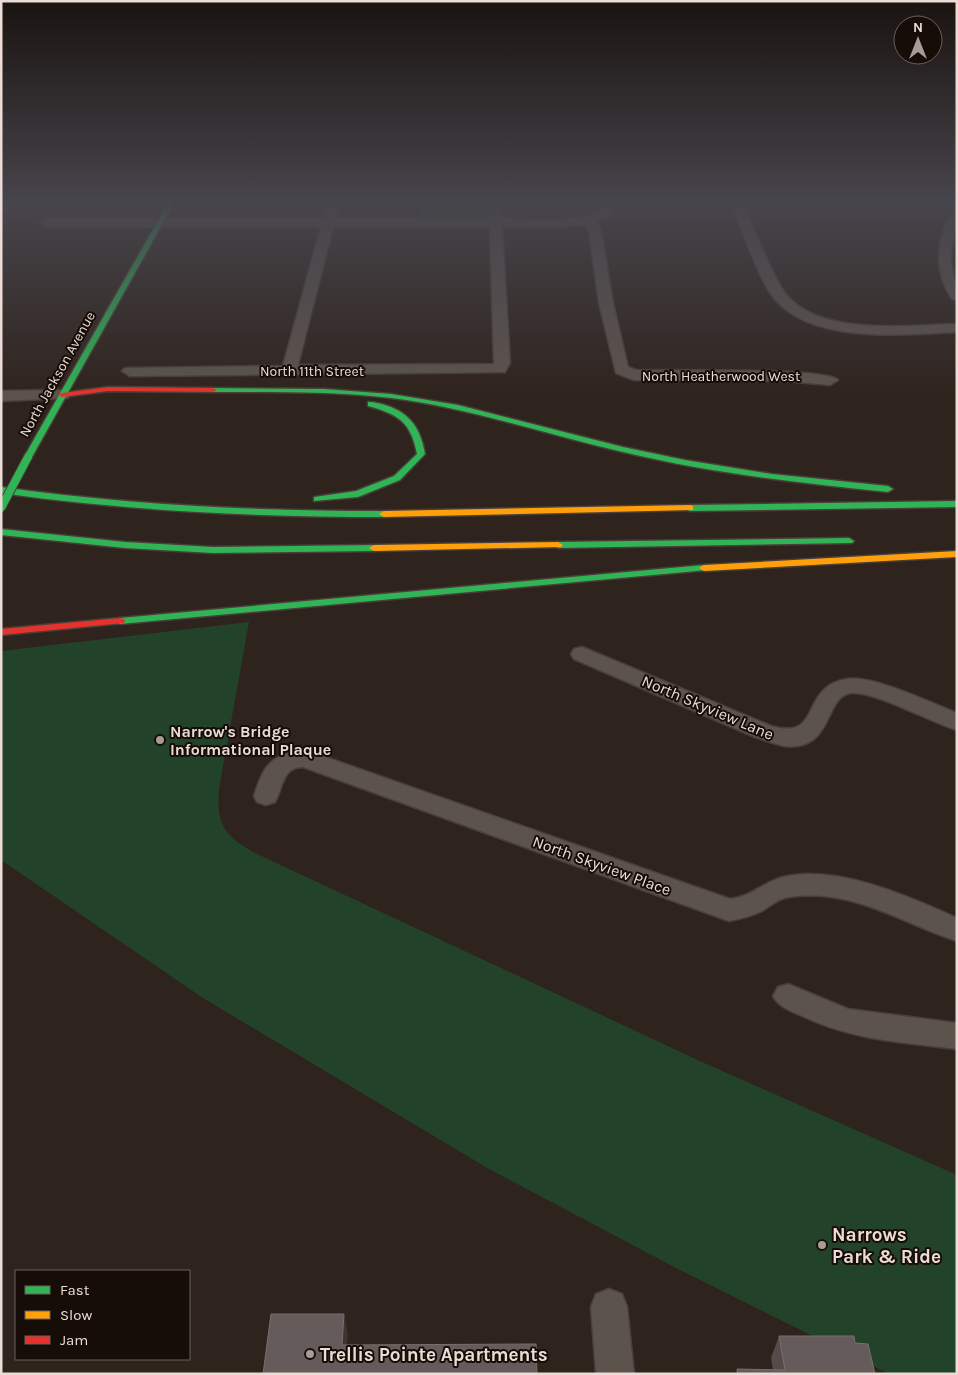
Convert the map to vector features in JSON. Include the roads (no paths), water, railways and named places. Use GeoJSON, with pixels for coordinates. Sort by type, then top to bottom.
{"type":"FeatureCollection","features":[{"type":"Feature","properties":{"kind":"main road","name":"North Jackson Avenue"},"geometry":{"type":"LineString","coordinates":[[1,508],[34,445],[135,267]]}},
{"type":"Feature","properties":{"kind":"main road"},"geometry":{"type":"LineString","coordinates":[[62,395],[118,389],[320,391],[391,396],[431,402],[655,457],[713,468],[791,480],[897,490]]}},
{"type":"Feature","properties":{"kind":"main road"},"geometry":{"type":"LineString","coordinates":[[62,395],[97,399],[313,398],[354,401],[384,407],[409,420],[420,437],[421,454],[397,478],[358,494],[307,500]]}},
{"type":"Feature","properties":{"kind":"main road"},"geometry":{"type":"LineString","coordinates":[[1,481],[144,496],[182,497]]}},
{"type":"Feature","properties":{"kind":"main road"},"geometry":{"type":"LineString","coordinates":[[1,490],[156,508],[330,514],[957,504]]}},
{"type":"Feature","properties":{"kind":"main road"},"geometry":{"type":"LineString","coordinates":[[1,532],[126,545],[213,550],[858,540]]}},
{"type":"Feature","properties":{"kind":"main road"},"geometry":{"type":"LineString","coordinates":[[1,632],[663,571],[806,561],[957,554]]}},
{"type":"Feature","properties":{"kind":"street"},"geometry":{"type":"LineString","coordinates":[[290,371],[317,267]]}},
{"type":"Feature","properties":{"kind":"street","name":"North 11th Street"},"geometry":{"type":"LineString","coordinates":[[130,371],[494,371],[501,368],[502,363],[498,267]]}},
{"type":"Feature","properties":{"kind":"street","name":"North Heatherwood West"},"geometry":{"type":"LineString","coordinates":[[601,267],[612,336],[621,370],[625,373],[634,375],[786,376],[830,380]]}},
{"type":"Feature","properties":{"kind":"street"},"geometry":{"type":"LineString","coordinates":[[765,267],[782,301],[796,313],[828,324],[860,328],[957,328]]}},
{"type":"Feature","properties":{"kind":"street"},"geometry":{"type":"LineString","coordinates":[[945,267],[957,296]]}},
{"type":"Feature","properties":{"kind":"street"},"geometry":{"type":"LineString","coordinates":[[1,396],[62,395]]}},
{"type":"Feature","properties":{"kind":"street","name":"North Skyview Lane"},"geometry":{"type":"LineString","coordinates":[[582,654],[763,732],[787,739],[799,738],[812,729],[830,695],[846,686],[858,686],[957,722]]}},
{"type":"Feature","properties":{"kind":"street","name":"North Skyview Place"},"geometry":{"type":"LineString","coordinates":[[266,796],[275,769],[280,764],[287,760],[305,759],[729,910],[747,907],[770,892],[784,887],[818,886],[869,894],[904,906],[957,930]]}},
{"type":"Feature","properties":{"kind":"street"},"geometry":{"type":"LineString","coordinates":[[788,996],[834,1018],[848,1022],[957,1036]]}},
{"type":"Feature","properties":{"kind":"street"},"geometry":{"type":"LineString","coordinates":[[609,1307],[614,1374]]}},
{"type":"Feature","properties":{"kind":"place","name":"Narrow's Bridge Informational Plaque"},"geometry":{"type":"Point","coordinates":[160,740]}},
{"type":"Feature","properties":{"kind":"place","name":"Narrows Park & Ride"},"geometry":{"type":"Point","coordinates":[822,1245]}},
{"type":"Feature","properties":{"kind":"place","name":"Trellis Pointe Apartments"},"geometry":{"type":"Point","coordinates":[310,1354]}}]}
